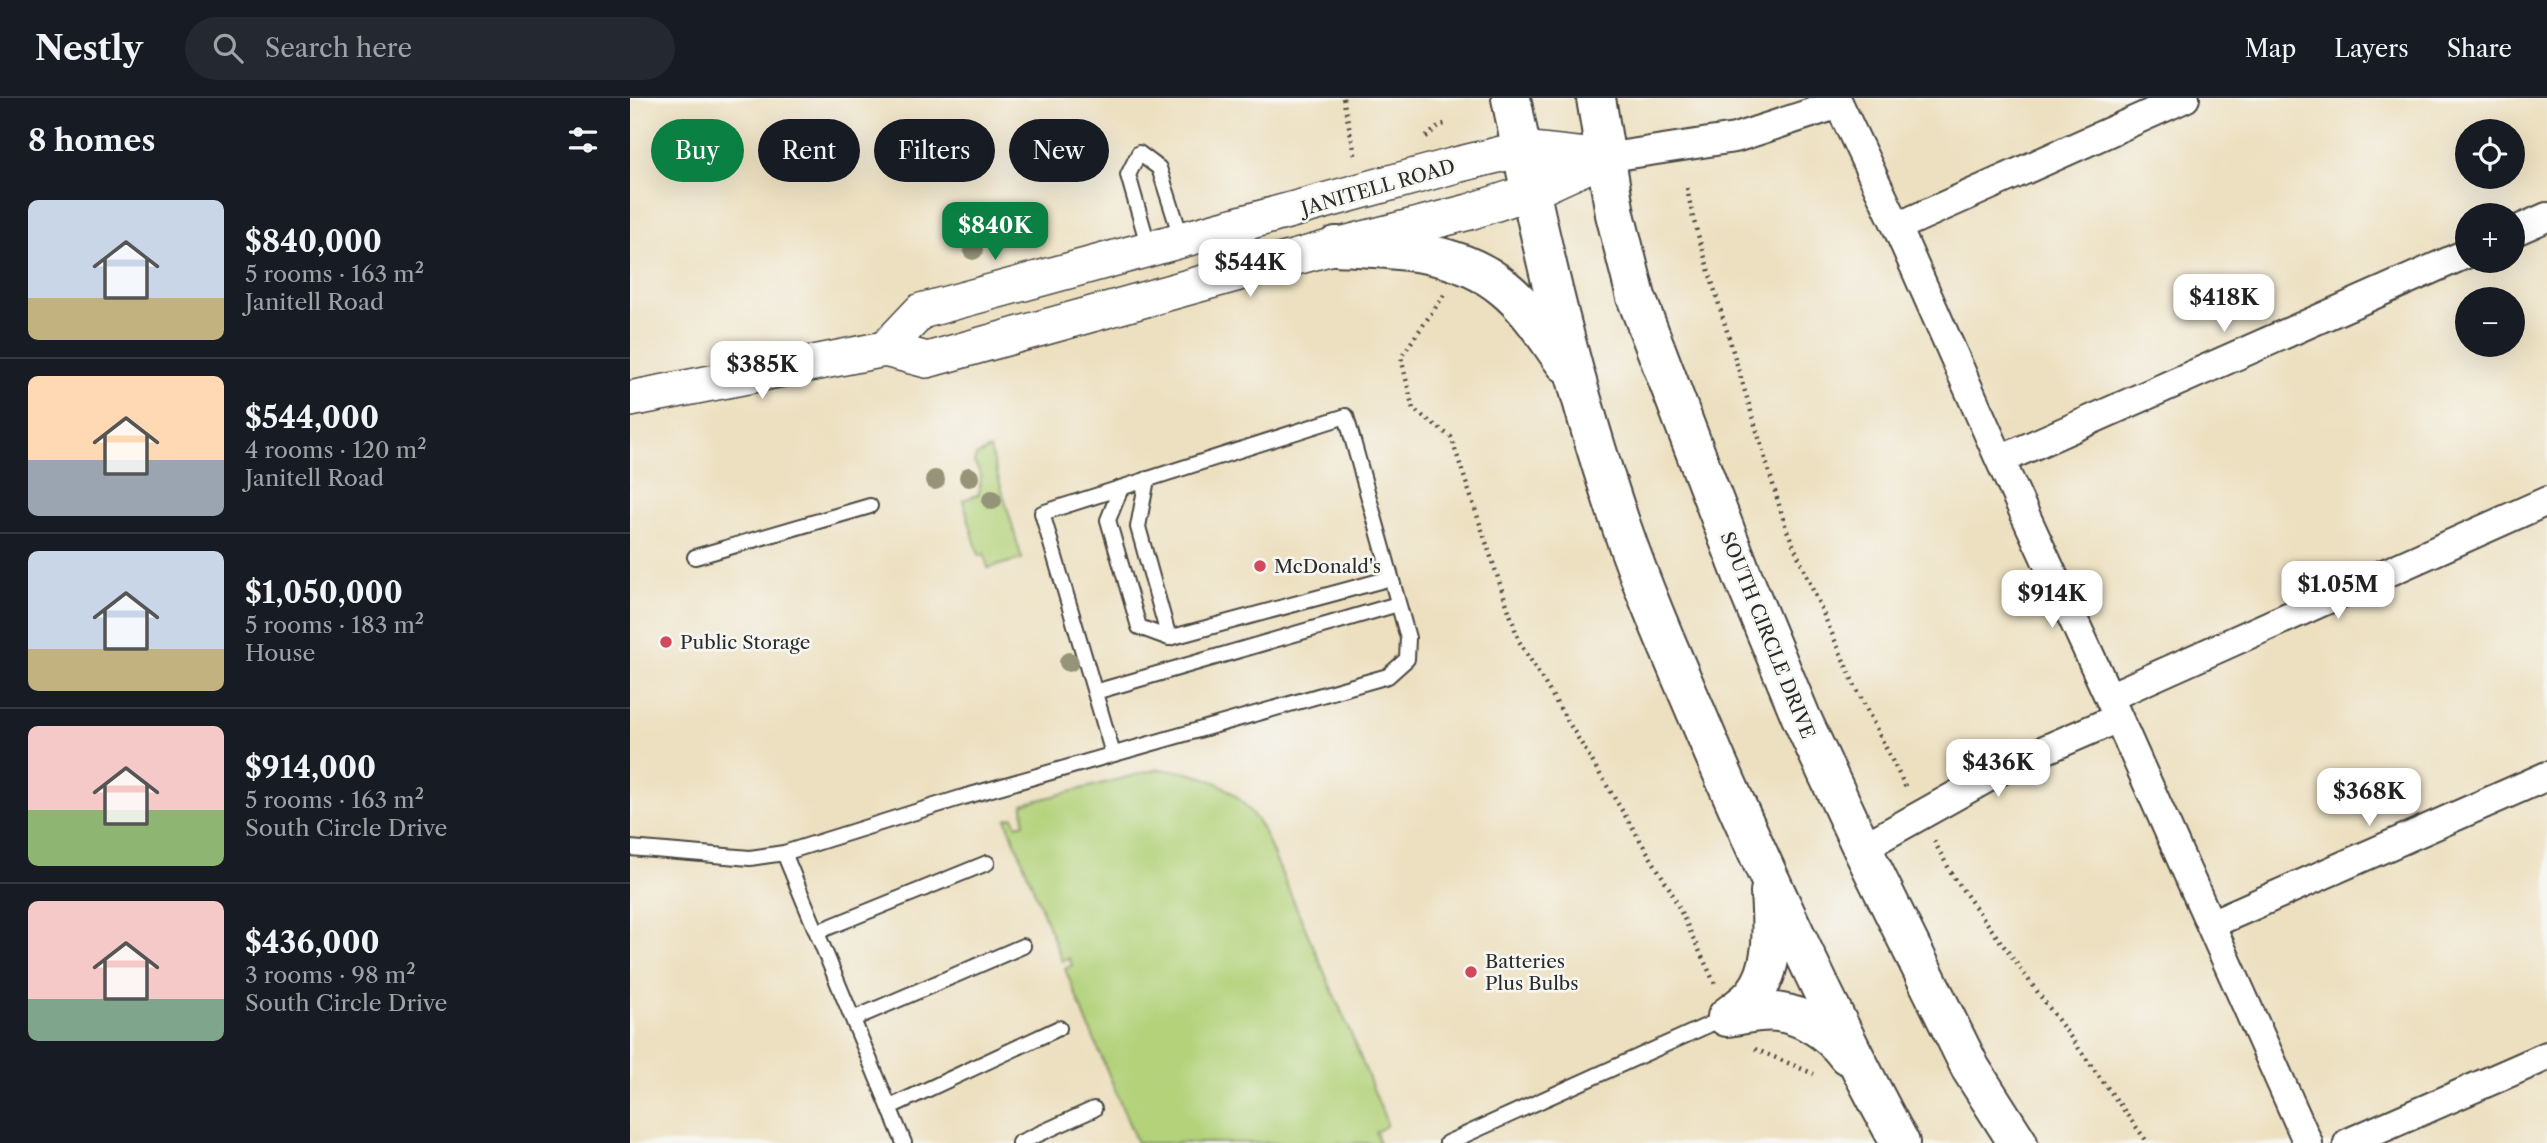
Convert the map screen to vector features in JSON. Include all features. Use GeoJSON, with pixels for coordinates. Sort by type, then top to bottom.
{"type":"FeatureCollection","features":[{"type":"Feature","properties":{"kind":"main road"},"geometry":{"type":"LineString","coordinates":[[1511,98],[1530,192],[1577,379],[1622,529],[1670,650],[1770,880],[1867,1083],[1900,1143]]}},
{"type":"Feature","properties":{"kind":"main road","name":"SOUTH CIRCLE DRIVE"},"geometry":{"type":"LineString","coordinates":[[1596,98],[1615,215],[1636,297],[1774,653],[1862,848],[1971,1069],[2018,1143]]}},
{"type":"Feature","properties":{"kind":"main road"},"geometry":{"type":"LineString","coordinates":[[1336,246],[1383,248],[1433,255],[1460,262],[1482,272],[1506,290],[1527,313],[1577,379]]}},
{"type":"Feature","properties":{"kind":"main road"},"geometry":{"type":"LineString","coordinates":[[1722,1003],[1753,996],[1763,979],[1772,928],[1770,880]]}},
{"type":"Feature","properties":{"kind":"main road"},"geometry":{"type":"LineString","coordinates":[[1722,1003],[1799,1018],[1821,1028],[1837,1041],[1867,1083]]}},
{"type":"Feature","properties":{"kind":"street"},"geometry":{"type":"LineString","coordinates":[[1897,227],[2185,98]]}},
{"type":"Feature","properties":{"kind":"street","name":"JANITELL ROAD"},"geometry":{"type":"LineString","coordinates":[[885,349],[921,311],[1522,149],[1604,158],[1735,138],[1838,101]]}},
{"type":"Feature","properties":{"kind":"street"},"geometry":{"type":"LineString","coordinates":[[1838,101],[2114,707],[2308,1143]]}},
{"type":"Feature","properties":{"kind":"street","name":"JANITELL ROAD"},"geometry":{"type":"LineString","coordinates":[[630,399],[885,349],[928,360],[1336,246],[1469,212],[1530,192],[1604,158]]}},
{"type":"Feature","properties":{"kind":"street"},"geometry":{"type":"LineString","coordinates":[[2525,227],[2547,217]]}},
{"type":"Feature","properties":{"kind":"street"},"geometry":{"type":"LineString","coordinates":[[2000,460],[2455,259]]}},
{"type":"Feature","properties":{"kind":"street"},"geometry":{"type":"LineString","coordinates":[[1862,848],[2114,707],[2547,500]]}},
{"type":"Feature","properties":{"kind":"street"},"geometry":{"type":"LineString","coordinates":[[2211,925],[2547,776]]}},
{"type":"Feature","properties":{"kind":"street"},"geometry":{"type":"LineString","coordinates":[[2348,1143],[2547,1056]]}},
{"type":"Feature","properties":{"kind":"lane"},"geometry":{"type":"LineString","coordinates":[[1149,249],[1128,175],[1139,153],[1159,168],[1182,240]]}},
{"type":"Feature","properties":{"kind":"lane"},"geometry":{"type":"LineString","coordinates":[[630,848],[750,858],[784,853],[1113,754],[1388,676],[1407,659],[1408,638],[1346,416],[1042,513],[1113,754]]}},
{"type":"Feature","properties":{"kind":"lane"},"geometry":{"type":"LineString","coordinates":[[1147,479],[1138,527],[1169,638]]}},
{"type":"Feature","properties":{"kind":"lane"},"geometry":{"type":"LineString","coordinates":[[1121,488],[1108,520],[1139,627],[1169,638],[1391,578]]}},
{"type":"Feature","properties":{"kind":"lane"},"geometry":{"type":"LineString","coordinates":[[695,557],[870,506]]}},
{"type":"Feature","properties":{"kind":"lane"},"geometry":{"type":"LineString","coordinates":[[1095,692],[1398,604]]}},
{"type":"Feature","properties":{"kind":"lane"},"geometry":{"type":"LineString","coordinates":[[784,853],[904,1143]]}},
{"type":"Feature","properties":{"kind":"lane"},"geometry":{"type":"LineString","coordinates":[[817,932],[987,863]]}},
{"type":"Feature","properties":{"kind":"lane"},"geometry":{"type":"LineString","coordinates":[[853,1019],[1023,946]]}},
{"type":"Feature","properties":{"kind":"lane"},"geometry":{"type":"LineString","coordinates":[[1447,1143],[1722,1003]]}},
{"type":"Feature","properties":{"kind":"lane"},"geometry":{"type":"LineString","coordinates":[[890,1107],[1059,1028]]}},
{"type":"Feature","properties":{"kind":"lane"},"geometry":{"type":"LineString","coordinates":[[1019,1143],[1094,1108]]}},
{"type":"Feature","properties":{"kind":"path"},"geometry":{"type":"LineString","coordinates":[[1343,98],[1357,163]]}},
{"type":"Feature","properties":{"kind":"path"},"geometry":{"type":"LineString","coordinates":[[1687,188],[1693,218],[1786,527],[1853,682],[1954,878],[2148,1143]]}},
{"type":"Feature","properties":{"kind":"path"},"geometry":{"type":"LineString","coordinates":[[1447,292],[1401,357],[1413,409],[1451,437],[1519,641],[1671,891],[1722,1003]]}},
{"type":"Feature","properties":{"kind":"path"},"geometry":{"type":"LineString","coordinates":[[1750,1047],[1825,1078]]}},
{"type":"Feature","properties":{"kind":"green space"},"geometry":{"type":"Polygon","coordinates":[[[990,449],[1022,559],[988,568],[984,554],[979,556],[963,500],[979,494],[981,475],[974,462],[976,456],[990,449]]]}},
{"type":"Feature","properties":{"kind":"green space"},"geometry":{"type":"Polygon","coordinates":[[[1158,769],[1192,774],[1219,784],[1241,801],[1262,828],[1386,1121],[1386,1126],[1376,1132],[1379,1143],[1137,1143],[1065,969],[1072,965],[1069,958],[1062,961],[1006,819],[1013,817],[1017,825],[1024,823],[1023,804],[1158,769]]]}},
{"type":"Feature","properties":{"kind":"place","name":"McDonald's"},"geometry":{"type":"Point","coordinates":[1260,566]}},
{"type":"Feature","properties":{"kind":"place","name":"Public Storage"},"geometry":{"type":"Point","coordinates":[666,642]}},
{"type":"Feature","properties":{"kind":"place","name":"Batteries Plus Bulbs"},"geometry":{"type":"Point","coordinates":[1471,972]}}]}
